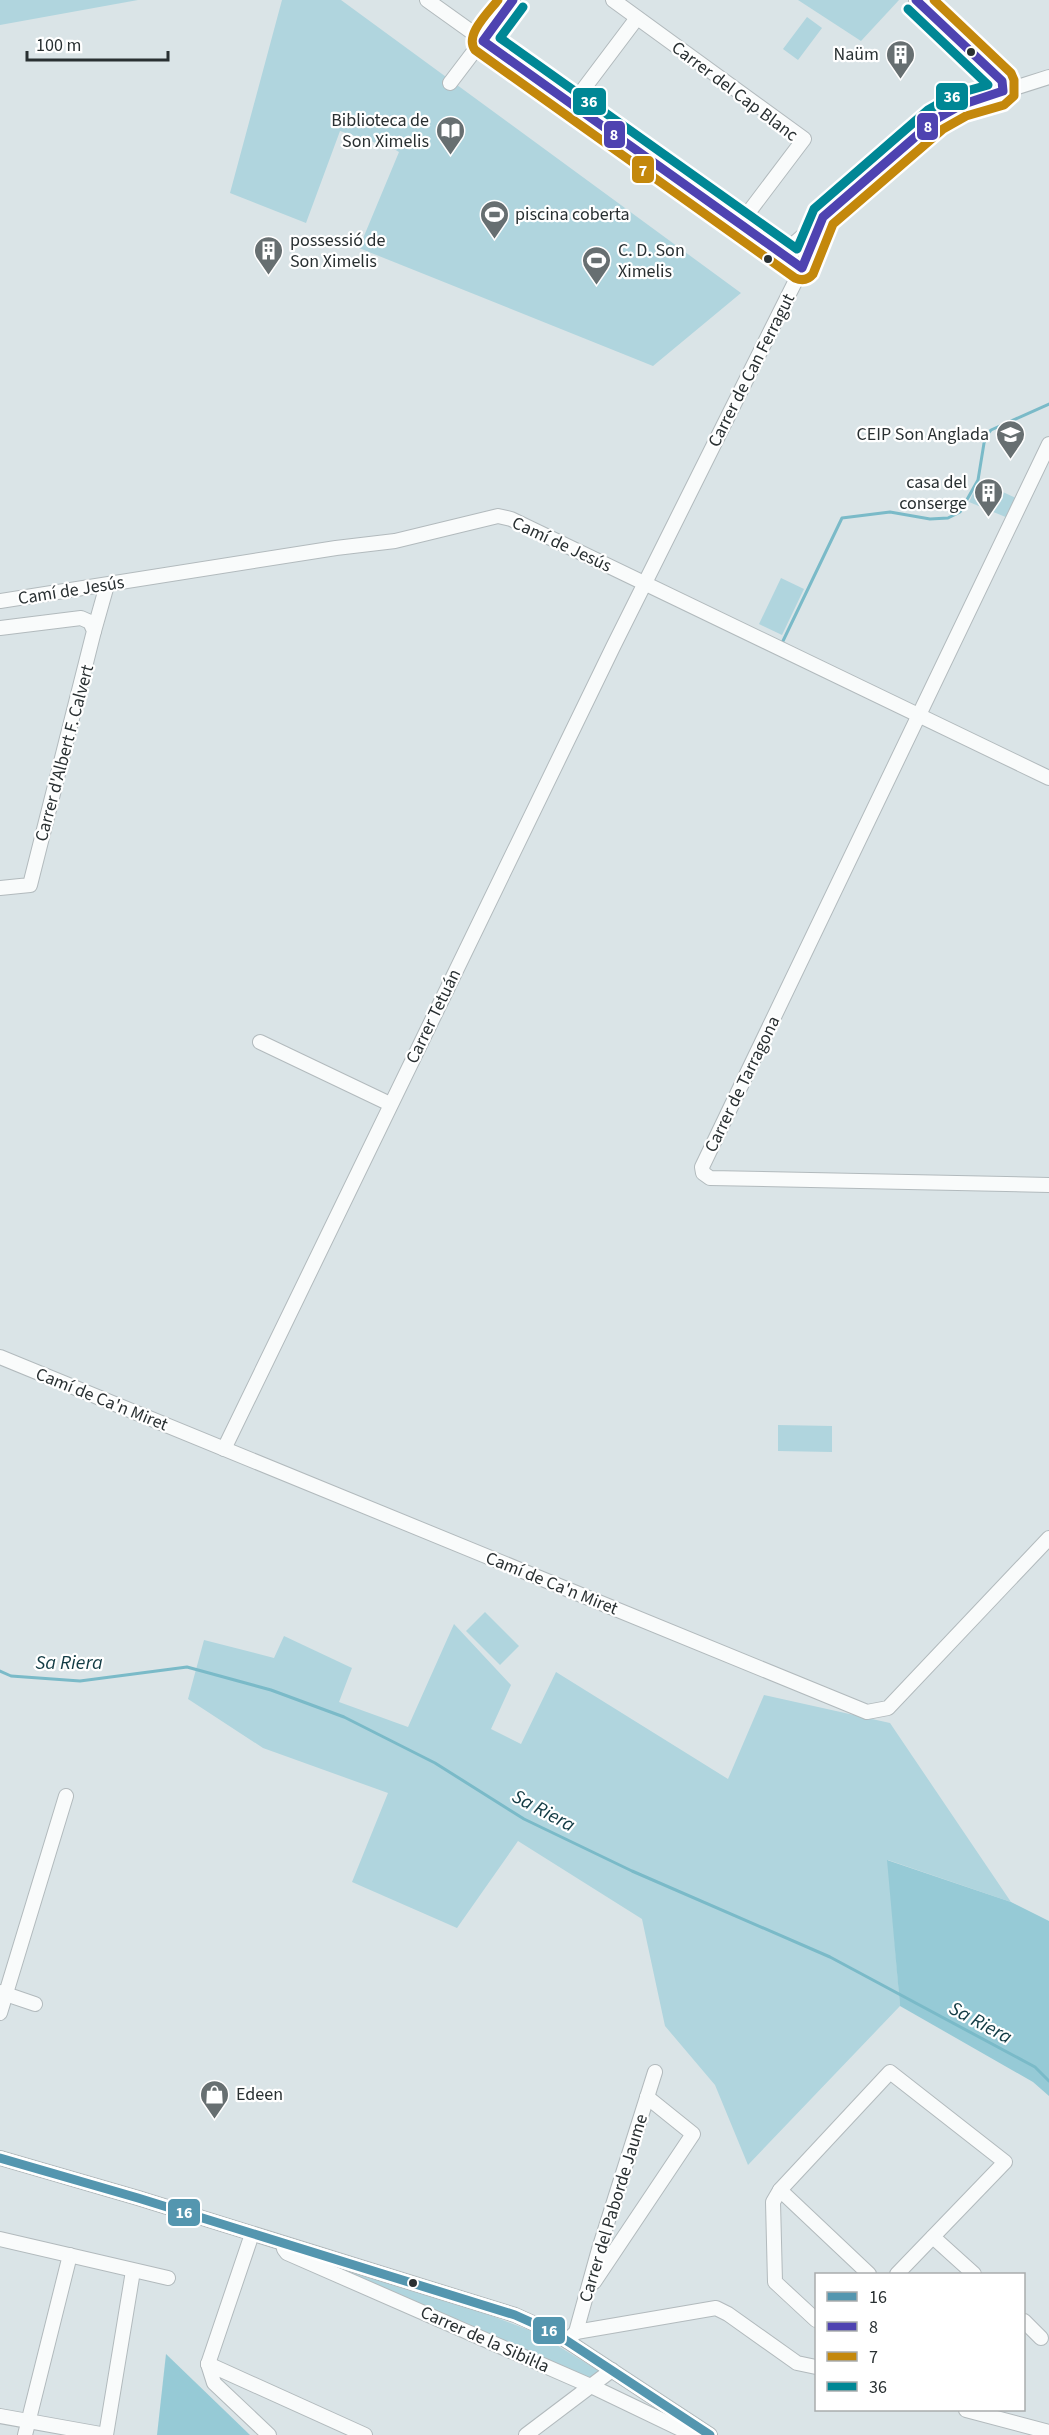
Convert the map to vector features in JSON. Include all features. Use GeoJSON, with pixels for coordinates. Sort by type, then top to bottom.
{"type":"FeatureCollection","features":[{"type":"Feature","properties":{"kind":"street"},"geometry":{"type":"LineString","coordinates":[[428,0],[801,268]]}},
{"type":"Feature","properties":{"kind":"street"},"geometry":{"type":"LineString","coordinates":[[450,83],[513,0]]}},
{"type":"Feature","properties":{"kind":"street","name":"Carrer del Cap Blanc"},"geometry":{"type":"LineString","coordinates":[[614,0],[804,139],[739,225]]}},
{"type":"Feature","properties":{"kind":"street"},"geometry":{"type":"LineString","coordinates":[[916,0],[1002,81],[1003,91],[1049,77]]}},
{"type":"Feature","properties":{"kind":"street"},"geometry":{"type":"LineString","coordinates":[[573,103],[637,18]]}},
{"type":"Feature","properties":{"kind":"street","name":"Carrer de Can Ferragut"},"geometry":{"type":"LineString","coordinates":[[645,584],[801,268],[823,217],[936,119],[961,105],[1003,91]]}},
{"type":"Feature","properties":{"kind":"street"},"geometry":{"type":"LineString","coordinates":[[781,255],[823,217]]}},
{"type":"Feature","properties":{"kind":"street"},"geometry":{"type":"LineString","coordinates":[[918,716],[1049,444]]}},
{"type":"Feature","properties":{"kind":"street","name":"Camí de Jesús"},"geometry":{"type":"LineString","coordinates":[[0,601],[395,541],[498,516],[511,519],[1049,778]]}},
{"type":"Feature","properties":{"kind":"street","name":"Carrer Tetuán"},"geometry":{"type":"LineString","coordinates":[[224,1449],[645,584]]}},
{"type":"Feature","properties":{"kind":"street","name":"Carrer d'Albert F. Calvert"},"geometry":{"type":"LineString","coordinates":[[0,888],[30,885],[92,626],[107,585]]}},
{"type":"Feature","properties":{"kind":"street","name":"Camí de Jesús"},"geometry":{"type":"LineString","coordinates":[[0,628],[81,618],[92,626]]}},
{"type":"Feature","properties":{"kind":"street","name":"Carrer de Tarragona"},"geometry":{"type":"LineString","coordinates":[[918,716],[702,1167],[703,1173],[710,1178],[1049,1185]]}},
{"type":"Feature","properties":{"kind":"street"},"geometry":{"type":"LineString","coordinates":[[260,1042],[390,1104]]}},
{"type":"Feature","properties":{"kind":"street","name":"Camí de Ca'n Miret"},"geometry":{"type":"LineString","coordinates":[[0,1357],[867,1712],[888,1708],[1049,1538]]}},
{"type":"Feature","properties":{"kind":"street"},"geometry":{"type":"LineString","coordinates":[[0,2013],[3,1993],[66,1796]]}},
{"type":"Feature","properties":{"kind":"street"},"geometry":{"type":"LineString","coordinates":[[3,1993],[35,2004]]}},
{"type":"Feature","properties":{"kind":"street","name":"Carrer del Paborde Jaume"},"geometry":{"type":"LineString","coordinates":[[572,2336],[655,2072]]}},
{"type":"Feature","properties":{"kind":"street"},"geometry":{"type":"LineString","coordinates":[[815,2319],[775,2282],[773,2202],[780,2190],[890,2072],[1005,2162],[898,2273]]}},
{"type":"Feature","properties":{"kind":"street"},"geometry":{"type":"LineString","coordinates":[[588,2291],[693,2134],[647,2097]]}},
{"type":"Feature","properties":{"kind":"street"},"geometry":{"type":"LineString","coordinates":[[0,2158],[515,2315],[555,2333],[572,2336],[716,2308],[797,2363],[814,2364]]}},
{"type":"Feature","properties":{"kind":"street"},"geometry":{"type":"LineString","coordinates":[[780,2190],[868,2273]]}},
{"type":"Feature","properties":{"kind":"street"},"geometry":{"type":"LineString","coordinates":[[252,2234],[208,2364],[214,2383],[269,2435]]}},
{"type":"Feature","properties":{"kind":"street"},"geometry":{"type":"LineString","coordinates":[[933,2237],[973,2273]]}},
{"type":"Feature","properties":{"kind":"street"},"geometry":{"type":"LineString","coordinates":[[0,2239],[168,2278]]}},
{"type":"Feature","properties":{"kind":"street","name":"Carrer de la Sibil·la"},"geometry":{"type":"LineString","coordinates":[[280,2242],[287,2253],[592,2387],[693,2435]]}},
{"type":"Feature","properties":{"kind":"street"},"geometry":{"type":"LineString","coordinates":[[26,2428],[70,2255]]}},
{"type":"Feature","properties":{"kind":"street"},"geometry":{"type":"LineString","coordinates":[[0,2416],[26,2428],[106,2435],[133,2271]]}},
{"type":"Feature","properties":{"kind":"street"},"geometry":{"type":"LineString","coordinates":[[1025,2323],[1041,2338]]}},
{"type":"Feature","properties":{"kind":"street"},"geometry":{"type":"LineString","coordinates":[[572,2336],[612,2370],[710,2435]]}},
{"type":"Feature","properties":{"kind":"street"},"geometry":{"type":"LineString","coordinates":[[208,2364],[365,2435]]}},
{"type":"Feature","properties":{"kind":"street"},"geometry":{"type":"LineString","coordinates":[[526,2435],[612,2370]]}},
{"type":"Feature","properties":{"kind":"street"},"geometry":{"type":"LineString","coordinates":[[973,2411],[1049,2432]]}},
{"type":"Feature","properties":{"kind":"shaded area"},"geometry":{"type":"Polygon","coordinates":[[[0,0],[138,0],[0,25],[0,0]]]}},
{"type":"Feature","properties":{"kind":"shaded area"},"geometry":{"type":"Polygon","coordinates":[[[282,0],[341,0],[741,293],[653,366],[359,248],[399,152],[394,149],[340,131],[306,223],[230,193],[282,0]]]}},
{"type":"Feature","properties":{"kind":"shaded area"},"geometry":{"type":"Polygon","coordinates":[[[798,0],[899,0],[861,41],[798,0]]]}},
{"type":"Feature","properties":{"kind":"shaded area"},"geometry":{"type":"Polygon","coordinates":[[[807,17],[822,28],[798,60],[783,49],[807,17]]]}},
{"type":"Feature","properties":{"kind":"shaded area"},"geometry":{"type":"Polygon","coordinates":[[[979,481],[1018,499],[1008,518],[969,502],[979,481]]]}},
{"type":"Feature","properties":{"kind":"shaded area"},"geometry":{"type":"Polygon","coordinates":[[[781,578],[804,589],[782,635],[759,624],[781,578]]]}},
{"type":"Feature","properties":{"kind":"shaded area"},"geometry":{"type":"Polygon","coordinates":[[[778,1425],[832,1426],[832,1452],[778,1451],[778,1425]]]}},
{"type":"Feature","properties":{"kind":"shaded area"},"geometry":{"type":"Polygon","coordinates":[[[485,1612],[519,1646],[500,1665],[466,1631],[485,1612]]]}},
{"type":"Feature","properties":{"kind":"shaded area"},"geometry":{"type":"Polygon","coordinates":[[[454,1624],[511,1685],[491,1729],[521,1744],[556,1672],[728,1779],[764,1695],[890,1723],[1011,1902],[888,1860],[900,2006],[748,2165],[715,2085],[665,2026],[642,1919],[518,1841],[457,1928],[352,1882],[388,1793],[263,1748],[188,1699],[204,1640],[274,1658],[284,1636],[352,1668],[339,1702],[408,1727],[454,1624]]]}},
{"type":"Feature","properties":{"kind":"shaded area"},"geometry":{"type":"Polygon","coordinates":[[[887,1860],[1011,1902],[1049,1921],[1049,2096],[1033,2082],[900,2006],[887,1860]]]}},
{"type":"Feature","properties":{"kind":"shaded area"},"geometry":{"type":"Polygon","coordinates":[[[314,2261],[460,2304],[537,2333],[604,2374],[591,2383],[314,2261]]]}},
{"type":"Feature","properties":{"kind":"shaded area"},"geometry":{"type":"Polygon","coordinates":[[[166,2354],[250,2435],[157,2435],[166,2354]]]}},
{"type":"Feature","properties":{"kind":"waterway"},"geometry":{"type":"LineString","coordinates":[[782,643],[842,518],[890,512],[930,519],[948,518],[960,512],[978,480],[985,437],[991,430],[1049,404]]}},
{"type":"Feature","properties":{"kind":"waterway","name":"Sa Riera"},"geometry":{"type":"LineString","coordinates":[[0,1671],[11,1676],[80,1681],[187,1667],[271,1690],[344,1717],[435,1763],[524,1819],[632,1871],[830,1957],[1035,2067],[1049,2081]]}},
{"type":"Feature","properties":{"kind":"transit line","name":"7"},"geometry":{"type":"LineString","coordinates":[[498,0],[475,31],[472,44],[475,50],[795,278],[802,280],[813,274],[833,224],[943,129],[966,116],[1004,105],[1014,96],[1014,80],[1011,73],[934,0]]}},
{"type":"Feature","properties":{"kind":"transit line","name":"8"},"geometry":{"type":"LineString","coordinates":[[513,0],[483,41],[802,268],[823,217],[936,119],[961,105],[1003,91],[1002,81],[916,0]]}},
{"type":"Feature","properties":{"kind":"transit line","name":"36"},"geometry":{"type":"LineString","coordinates":[[523,7],[500,38],[797,249],[814,209],[928,110],[956,94],[988,85],[908,9]]}},
{"type":"Feature","properties":{"kind":"transit line","name":"16"},"geometry":{"type":"LineString","coordinates":[[0,2158],[138,2198],[515,2315],[555,2333],[710,2435]]}},
{"type":"Feature","properties":{"kind":"place","name":"Naüm"},"geometry":{"type":"Point","coordinates":[900,80]}},
{"type":"Feature","properties":{"kind":"place","name":"Biblioteca de Son Ximelis"},"geometry":{"type":"Point","coordinates":[450,156]}},
{"type":"Feature","properties":{"kind":"place","name":"piscina coberta"},"geometry":{"type":"Point","coordinates":[494,240]}},
{"type":"Feature","properties":{"kind":"place","name":"possessió de Son Ximelis"},"geometry":{"type":"Point","coordinates":[269,276]}},
{"type":"Feature","properties":{"kind":"place","name":"C. D. Son Ximelis"},"geometry":{"type":"Point","coordinates":[597,286]}},
{"type":"Feature","properties":{"kind":"place","name":"CEIP Son Anglada"},"geometry":{"type":"Point","coordinates":[1010,460]}},
{"type":"Feature","properties":{"kind":"place","name":"casa del conserge"},"geometry":{"type":"Point","coordinates":[988,518]}},
{"type":"Feature","properties":{"kind":"place","name":"Edeen"},"geometry":{"type":"Point","coordinates":[215,2120]}}]}
